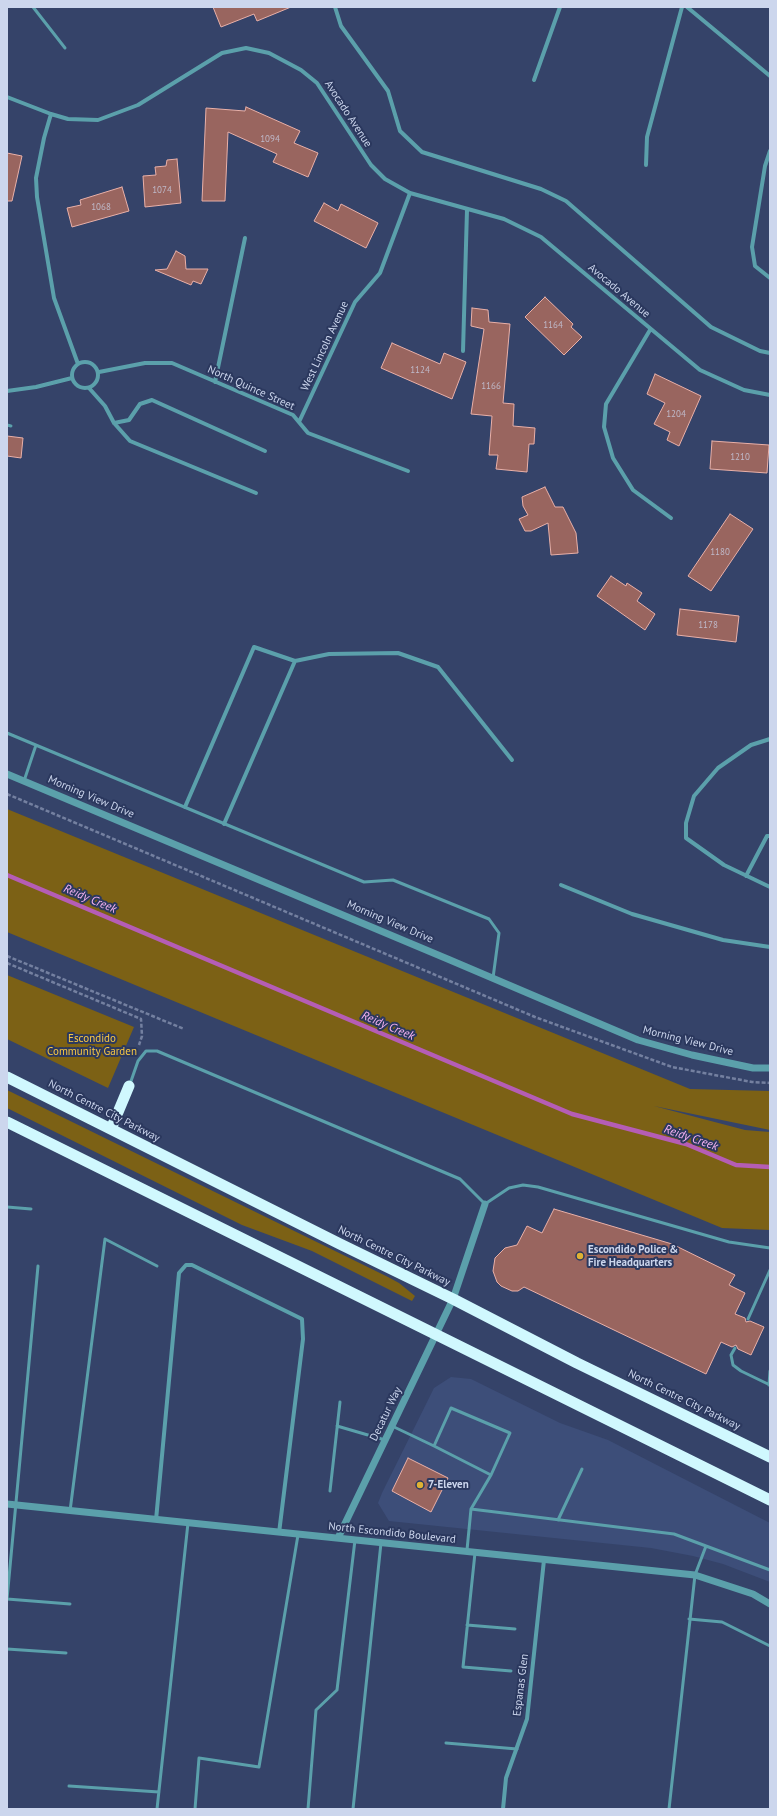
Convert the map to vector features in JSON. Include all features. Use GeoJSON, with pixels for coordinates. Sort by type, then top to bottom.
{"type":"FeatureCollection","features":[{"type":"Feature","properties":{"kind":"highway","name":"North Centre City Parkway"},"geometry":{"type":"LineString","coordinates":[[7,1077],[340,1244],[453,1298],[578,1363],[770,1457]]}},
{"type":"Feature","properties":{"kind":"highway"},"geometry":{"type":"LineString","coordinates":[[112,1129],[129,1086]]}},
{"type":"Feature","properties":{"kind":"highway"},"geometry":{"type":"LineString","coordinates":[[7,1122],[770,1500]]}},
{"type":"Feature","properties":{"kind":"street"},"geometry":{"type":"LineString","coordinates":[[335,7],[341,26],[388,91],[400,131],[422,152],[541,189],[566,201],[711,327],[760,351],[770,353]]}},
{"type":"Feature","properties":{"kind":"street"},"geometry":{"type":"LineString","coordinates":[[534,80],[560,7]]}},
{"type":"Feature","properties":{"kind":"street"},"geometry":{"type":"LineString","coordinates":[[646,165],[647,137],[682,7]]}},
{"type":"Feature","properties":{"kind":"street"},"geometry":{"type":"LineString","coordinates":[[687,7],[770,76]]}},
{"type":"Feature","properties":{"kind":"street","name":"Avocado Avenue"},"geometry":{"type":"LineString","coordinates":[[7,97],[68,119],[98,120],[138,105],[222,53],[246,48],[269,53],[301,70],[317,83],[371,165],[385,179],[410,193],[504,219],[541,237],[650,330],[700,370],[744,390],[770,395]]}},
{"type":"Feature","properties":{"kind":"street"},"geometry":{"type":"LineString","coordinates":[[51,114],[44,138],[36,178],[37,197],[54,298],[78,364]]}},
{"type":"Feature","properties":{"kind":"street"},"geometry":{"type":"LineString","coordinates":[[770,151],[765,166],[752,247],[755,266],[770,278]]}},
{"type":"Feature","properties":{"kind":"street","name":"West Lincoln Avenue"},"geometry":{"type":"LineString","coordinates":[[299,422],[355,302],[380,273],[410,193]]}},
{"type":"Feature","properties":{"kind":"street"},"geometry":{"type":"LineString","coordinates":[[463,351],[468,210]]}},
{"type":"Feature","properties":{"kind":"street"},"geometry":{"type":"LineString","coordinates":[[215,382],[245,238]]}},
{"type":"Feature","properties":{"kind":"street","name":"Avocado Avenue"},"geometry":{"type":"LineString","coordinates":[[650,330],[606,404],[604,427],[613,458],[633,490],[671,518]]}},
{"type":"Feature","properties":{"kind":"street"},"geometry":{"type":"LineString","coordinates":[[89,388],[97,382],[99,372],[92,363],[87,361],[78,364],[74,368],[72,378],[78,386],[89,388],[104,406],[114,423],[130,441],[256,493]]}},
{"type":"Feature","properties":{"kind":"street","name":"North Quince Street"},"geometry":{"type":"LineString","coordinates":[[99,372],[145,363],[172,363],[293,415],[308,433],[408,471]]}},
{"type":"Feature","properties":{"kind":"street"},"geometry":{"type":"LineString","coordinates":[[7,391],[36,387],[72,378]]}},
{"type":"Feature","properties":{"kind":"street"},"geometry":{"type":"LineString","coordinates":[[114,423],[128,420],[140,404],[152,400],[266,451]]}},
{"type":"Feature","properties":{"kind":"street"},"geometry":{"type":"LineString","coordinates":[[185,807],[254,647],[295,661],[329,654],[398,653],[438,667],[512,760]]}},
{"type":"Feature","properties":{"kind":"street"},"geometry":{"type":"LineString","coordinates":[[224,824],[295,661]]}},
{"type":"Feature","properties":{"kind":"street"},"geometry":{"type":"LineString","coordinates":[[770,739],[751,745],[718,768],[694,796],[686,823],[686,838],[724,865],[770,887]]}},
{"type":"Feature","properties":{"kind":"street","name":"Morning View Drive"},"geometry":{"type":"LineString","coordinates":[[7,774],[638,1040],[692,1055],[752,1068],[770,1068]]}},
{"type":"Feature","properties":{"kind":"street"},"geometry":{"type":"LineString","coordinates":[[746,876],[767,836],[770,836]]}},
{"type":"Feature","properties":{"kind":"street"},"geometry":{"type":"LineString","coordinates":[[561,884],[632,914],[723,940],[770,947]]}},
{"type":"Feature","properties":{"kind":"street","name":"Decatur Way"},"geometry":{"type":"LineString","coordinates":[[338,1538],[453,1298],[485,1204]]}},
{"type":"Feature","properties":{"kind":"street"},"geometry":{"type":"LineString","coordinates":[[156,1520],[180,1273],[186,1265],[192,1265],[302,1319],[303,1339],[279,1533]]}},
{"type":"Feature","properties":{"kind":"street","name":"North Escondido Boulevard"},"geometry":{"type":"LineString","coordinates":[[7,1504],[695,1575],[753,1594],[770,1604]]}},
{"type":"Feature","properties":{"kind":"street","name":"Espanas Glen"},"geometry":{"type":"LineString","coordinates":[[503,1809],[506,1778],[528,1719],[544,1560]]}},
{"type":"Feature","properties":{"kind":"lane"},"geometry":{"type":"LineString","coordinates":[[33,7],[65,48]]}},
{"type":"Feature","properties":{"kind":"lane"},"geometry":{"type":"LineString","coordinates":[[7,733],[364,882],[393,880],[488,919],[499,933],[493,978]]}},
{"type":"Feature","properties":{"kind":"lane"},"geometry":{"type":"LineString","coordinates":[[24,781],[36,745]]}},
{"type":"Feature","properties":{"kind":"lane"},"geometry":{"type":"LineString","coordinates":[[129,1086],[138,1061],[146,1051],[156,1051],[460,1179],[485,1204],[509,1188],[523,1185],[538,1187],[730,1242],[770,1248]]}},
{"type":"Feature","properties":{"kind":"lane"},"geometry":{"type":"LineString","coordinates":[[7,1207],[31,1209]]}},
{"type":"Feature","properties":{"kind":"lane"},"geometry":{"type":"LineString","coordinates":[[70,1511],[105,1239],[157,1266]]}},
{"type":"Feature","properties":{"kind":"lane"},"geometry":{"type":"LineString","coordinates":[[7,1604],[38,1266]]}},
{"type":"Feature","properties":{"kind":"lane"},"geometry":{"type":"LineString","coordinates":[[748,1319],[770,1270]]}},
{"type":"Feature","properties":{"kind":"lane"},"geometry":{"type":"LineString","coordinates":[[735,1348],[731,1355],[733,1365],[741,1371],[769,1385],[770,1371]]}},
{"type":"Feature","properties":{"kind":"lane"},"geometry":{"type":"LineString","coordinates":[[330,1491],[340,1402]]}},
{"type":"Feature","properties":{"kind":"lane"},"geometry":{"type":"LineString","coordinates":[[434,1446],[451,1408],[510,1433],[471,1510],[467,1552]]}},
{"type":"Feature","properties":{"kind":"lane"},"geometry":{"type":"LineString","coordinates":[[337,1426],[385,1440]]}},
{"type":"Feature","properties":{"kind":"lane"},"geometry":{"type":"LineString","coordinates":[[392,1426],[490,1475]]}},
{"type":"Feature","properties":{"kind":"lane"},"geometry":{"type":"LineString","coordinates":[[558,1520],[582,1469]]}},
{"type":"Feature","properties":{"kind":"lane"},"geometry":{"type":"LineString","coordinates":[[471,1510],[674,1534],[770,1570]]}},
{"type":"Feature","properties":{"kind":"lane"},"geometry":{"type":"LineString","coordinates":[[157,1809],[188,1523]]}},
{"type":"Feature","properties":{"kind":"lane"},"geometry":{"type":"LineString","coordinates":[[195,1809],[199,1758],[259,1767],[298,1535]]}},
{"type":"Feature","properties":{"kind":"lane"},"geometry":{"type":"LineString","coordinates":[[308,1809],[316,1710],[337,1690],[355,1540]]}},
{"type":"Feature","properties":{"kind":"lane"},"geometry":{"type":"LineString","coordinates":[[353,1809],[381,1543]]}},
{"type":"Feature","properties":{"kind":"lane"},"geometry":{"type":"LineString","coordinates":[[669,1809],[695,1575],[706,1546]]}},
{"type":"Feature","properties":{"kind":"lane"},"geometry":{"type":"LineString","coordinates":[[475,1553],[463,1667],[511,1671]]}},
{"type":"Feature","properties":{"kind":"lane"},"geometry":{"type":"LineString","coordinates":[[7,1599],[70,1604]]}},
{"type":"Feature","properties":{"kind":"lane"},"geometry":{"type":"LineString","coordinates":[[689,1619],[722,1622],[770,1646]]}},
{"type":"Feature","properties":{"kind":"lane"},"geometry":{"type":"LineString","coordinates":[[467,1625],[515,1629]]}},
{"type":"Feature","properties":{"kind":"lane"},"geometry":{"type":"LineString","coordinates":[[7,1649],[66,1653]]}},
{"type":"Feature","properties":{"kind":"lane"},"geometry":{"type":"LineString","coordinates":[[446,1743],[517,1749]]}},
{"type":"Feature","properties":{"kind":"lane"},"geometry":{"type":"LineString","coordinates":[[69,1786],[159,1792]]}},
{"type":"Feature","properties":{"kind":"path"},"geometry":{"type":"LineString","coordinates":[[7,794],[535,1017],[672,1067],[752,1082],[770,1083]]}},
{"type":"Feature","properties":{"kind":"path"},"geometry":{"type":"LineString","coordinates":[[7,956],[184,1029]]}},
{"type":"Feature","properties":{"kind":"path"},"geometry":{"type":"LineString","coordinates":[[7,963],[141,1020]]}},
{"type":"Feature","properties":{"kind":"shaded area"},"geometry":{"type":"Polygon","coordinates":[[[451,1377],[471,1379],[560,1423],[608,1440],[770,1523],[770,1582],[723,1564],[693,1556],[651,1548],[389,1521],[378,1503],[382,1493],[434,1388],[451,1377]]]}},
{"type":"Feature","properties":{"kind":"green space"},"geometry":{"type":"Polygon","coordinates":[[[7,809],[690,1089],[770,1091],[770,1130],[654,1106],[745,1130],[770,1132],[770,1230],[722,1228],[7,932],[7,809]]]}},
{"type":"Feature","properties":{"kind":"green space","name":"Escondido Community Garden"},"geometry":{"type":"Polygon","coordinates":[[[7,975],[134,1027],[108,1088],[7,1039],[7,975]]]}},
{"type":"Feature","properties":{"kind":"green space"},"geometry":{"type":"Polygon","coordinates":[[[7,1090],[388,1277],[399,1283],[415,1296],[412,1301],[312,1251],[242,1225],[7,1108],[7,1090]]]}},
{"type":"Feature","properties":{"kind":"building"},"geometry":{"type":"Polygon","coordinates":[[[213,7],[291,7],[257,21],[254,14],[221,27],[213,7]]]}},
{"type":"Feature","properties":{"kind":"building"},"geometry":{"type":"Polygon","coordinates":[[[246,107],[300,131],[294,143],[318,153],[308,177],[273,162],[277,154],[228,132],[225,201],[202,201],[206,108],[245,111],[246,107]]]}},
{"type":"Feature","properties":{"kind":"building"},"geometry":{"type":"Polygon","coordinates":[[[7,153],[22,156],[12,201],[7,201],[7,153]]]}},
{"type":"Feature","properties":{"kind":"building"},"geometry":{"type":"Polygon","coordinates":[[[177,159],[181,203],[145,207],[143,176],[156,175],[155,167],[166,166],[167,160],[177,159]]]}},
{"type":"Feature","properties":{"kind":"building"},"geometry":{"type":"Polygon","coordinates":[[[122,187],[129,211],[72,227],[67,208],[81,205],[80,200],[122,187]]]}},
{"type":"Feature","properties":{"kind":"building"},"geometry":{"type":"Polygon","coordinates":[[[324,203],[338,211],[341,204],[378,223],[366,248],[314,221],[324,203]]]}},
{"type":"Feature","properties":{"kind":"building"},"geometry":{"type":"Polygon","coordinates":[[[176,251],[185,256],[186,269],[208,269],[201,284],[193,281],[191,285],[155,270],[167,269],[176,251]]]}},
{"type":"Feature","properties":{"kind":"building"},"geometry":{"type":"Polygon","coordinates":[[[545,297],[573,324],[571,327],[582,337],[564,355],[525,317],[545,297]]]}},
{"type":"Feature","properties":{"kind":"building"},"geometry":{"type":"Polygon","coordinates":[[[472,308],[488,310],[489,322],[510,324],[503,403],[514,404],[513,426],[535,428],[534,444],[529,444],[527,472],[496,469],[498,455],[489,455],[492,416],[471,414],[484,329],[471,326],[472,308]]]}},
{"type":"Feature","properties":{"kind":"building"},"geometry":{"type":"Polygon","coordinates":[[[392,343],[440,364],[444,353],[466,362],[452,399],[381,368],[392,343]]]}},
{"type":"Feature","properties":{"kind":"building"},"geometry":{"type":"Polygon","coordinates":[[[655,374],[701,396],[679,446],[667,440],[670,432],[654,424],[665,403],[647,394],[655,374]]]}},
{"type":"Feature","properties":{"kind":"building"},"geometry":{"type":"Polygon","coordinates":[[[7,436],[23,438],[21,458],[7,456],[7,436]]]}},
{"type":"Feature","properties":{"kind":"building"},"geometry":{"type":"Polygon","coordinates":[[[712,441],[769,445],[767,473],[710,469],[712,441]]]}},
{"type":"Feature","properties":{"kind":"building"},"geometry":{"type":"Polygon","coordinates":[[[545,487],[555,507],[563,507],[576,533],[578,553],[551,555],[548,523],[531,531],[525,531],[519,519],[528,515],[523,506],[522,497],[545,487]]]}},
{"type":"Feature","properties":{"kind":"building"},"geometry":{"type":"Polygon","coordinates":[[[730,514],[753,529],[711,591],[688,576],[730,514]]]}},
{"type":"Feature","properties":{"kind":"building"},"geometry":{"type":"Polygon","coordinates":[[[611,576],[626,586],[627,583],[642,593],[637,601],[655,614],[645,630],[597,596],[611,576]]]}},
{"type":"Feature","properties":{"kind":"building"},"geometry":{"type":"Polygon","coordinates":[[[680,609],[739,616],[736,642],[677,635],[680,609]]]}},
{"type":"Feature","properties":{"kind":"building"},"geometry":{"type":"Polygon","coordinates":[[[554,1209],[672,1244],[735,1275],[729,1285],[745,1293],[735,1314],[745,1318],[746,1322],[750,1321],[764,1327],[751,1355],[738,1349],[736,1345],[732,1347],[721,1342],[706,1374],[524,1287],[518,1291],[512,1291],[501,1286],[497,1282],[493,1271],[495,1258],[505,1248],[517,1245],[527,1226],[542,1233],[554,1209]]]}},
{"type":"Feature","properties":{"kind":"building","name":"7-Eleven"},"geometry":{"type":"Polygon","coordinates":[[[408,1458],[448,1478],[431,1512],[392,1491],[408,1458]]]}},
{"type":"Feature","properties":{"kind":"waterway","name":"Reidy Creek"},"geometry":{"type":"LineString","coordinates":[[7,875],[572,1114],[686,1144],[736,1165],[770,1167]]}},
{"type":"Feature","properties":{"kind":"place","name":"Escondido Police & Fire Headquarters"},"geometry":{"type":"Point","coordinates":[580,1256]}},
{"type":"Feature","properties":{"kind":"place","name":"7-Eleven"},"geometry":{"type":"Point","coordinates":[420,1485]}}]}
